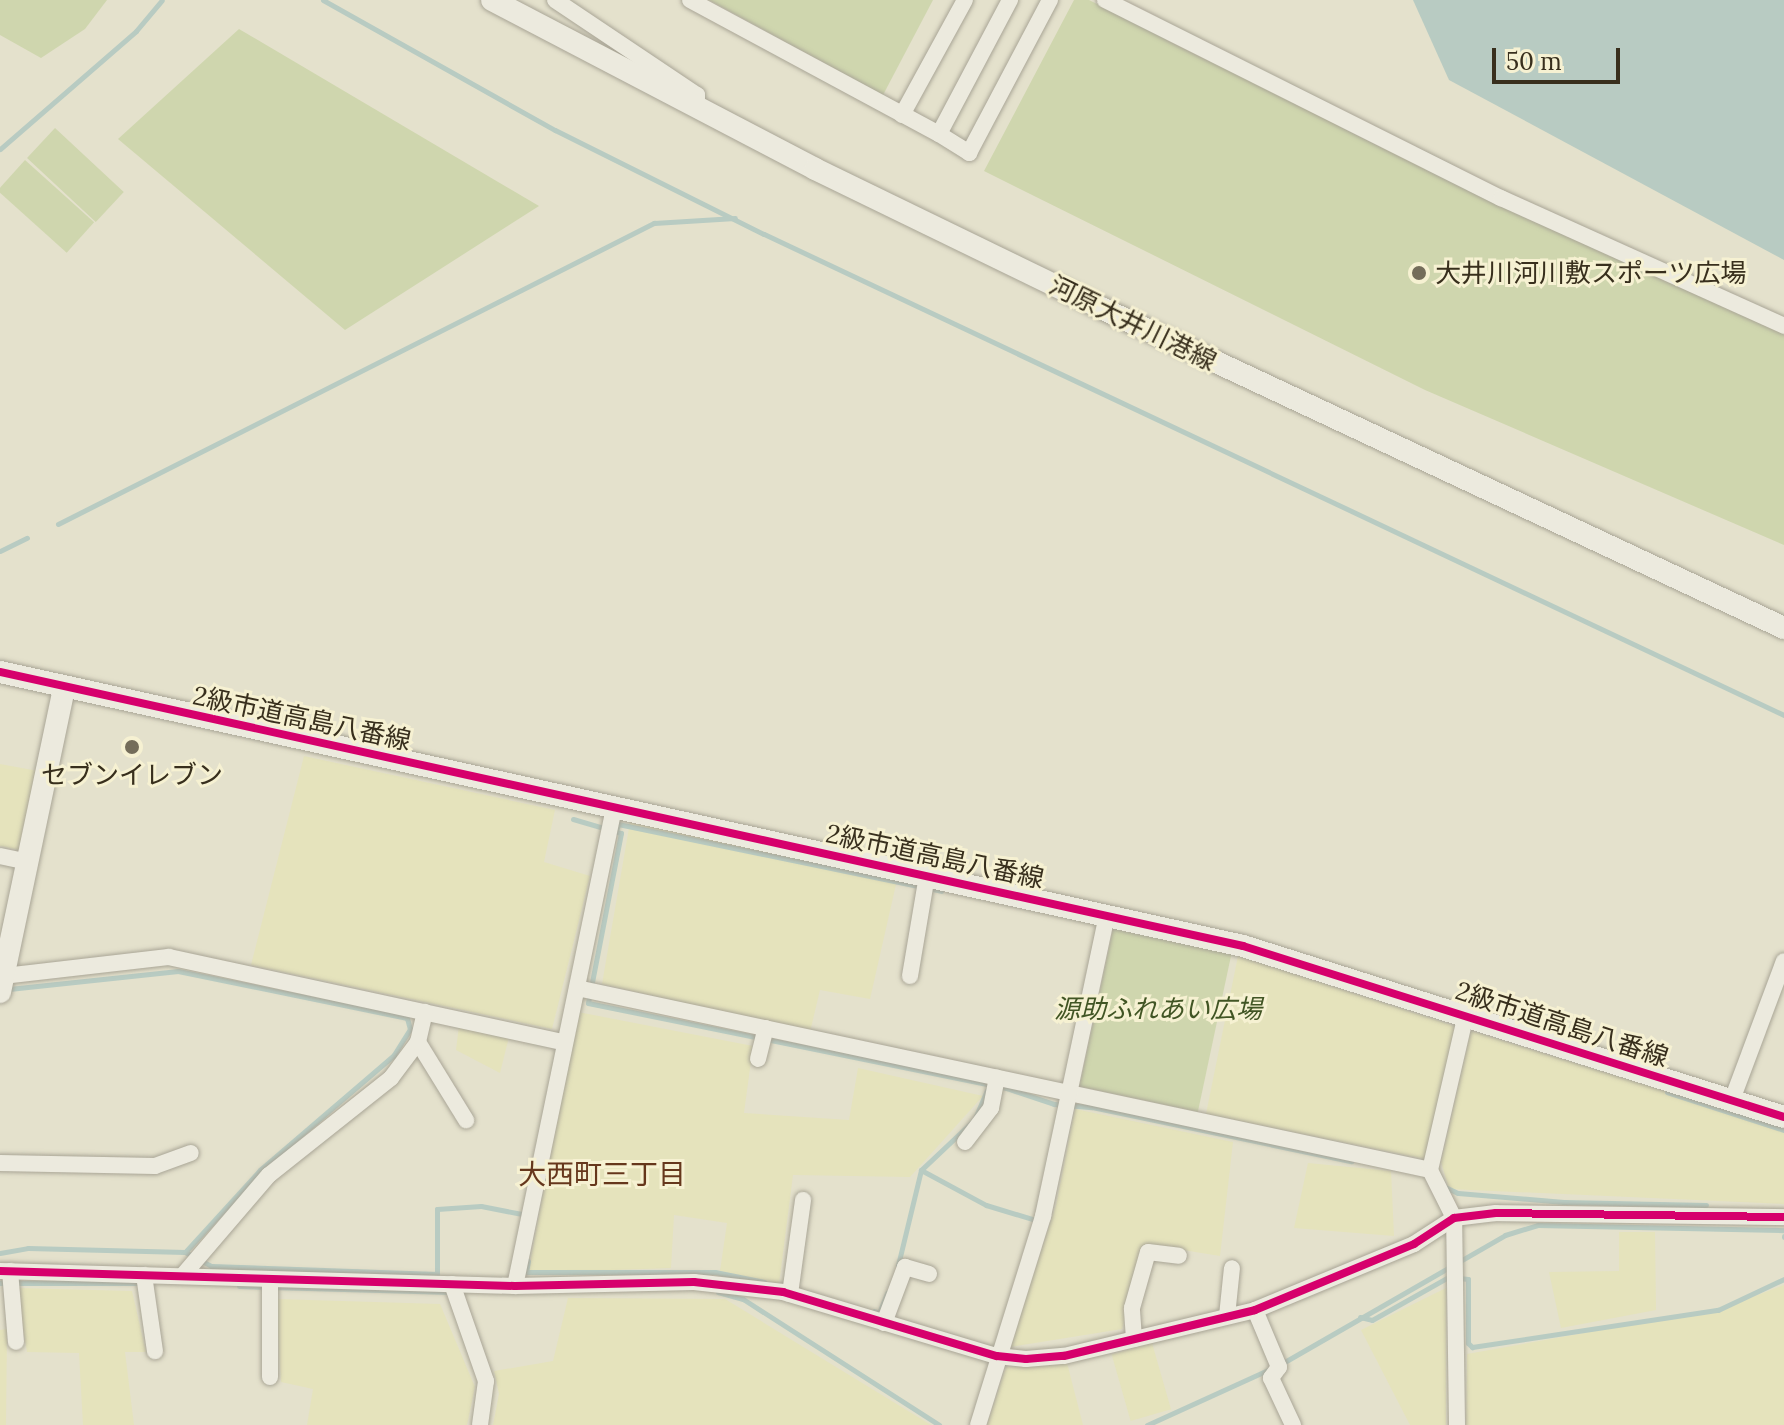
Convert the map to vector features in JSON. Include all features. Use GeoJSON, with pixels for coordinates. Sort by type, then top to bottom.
{"type":"FeatureCollection","features":[{"type":"Feature","properties":{"kind":"street","name":"河原大井川港線"},"geometry":{"type":"LineString","coordinates":[[492,0],[697,107],[1103,309],[1784,628]]}},
{"type":"Feature","properties":{"kind":"street"},"geometry":{"type":"LineString","coordinates":[[555,0],[697,95],[697,107]]}},
{"type":"Feature","properties":{"kind":"street"},"geometry":{"type":"LineString","coordinates":[[690,0],[969,153],[1050,0]]}},
{"type":"Feature","properties":{"kind":"street"},"geometry":{"type":"LineString","coordinates":[[902,115],[965,0]]}},
{"type":"Feature","properties":{"kind":"street"},"geometry":{"type":"LineString","coordinates":[[939,134],[1010,0]]}},
{"type":"Feature","properties":{"kind":"street"},"geometry":{"type":"LineString","coordinates":[[1105,0],[1501,198],[1784,326]]}},
{"type":"Feature","properties":{"kind":"street","name":"2級市道高島八番線"},"geometry":{"type":"LineString","coordinates":[[0,672],[1243,946],[1784,1117]]}},
{"type":"Feature","properties":{"kind":"street"},"geometry":{"type":"LineString","coordinates":[[64,687],[2,984],[169,957],[563,1042]]}},
{"type":"Feature","properties":{"kind":"street"},"geometry":{"type":"LineString","coordinates":[[515,1286],[614,806]]}},
{"type":"Feature","properties":{"kind":"street"},"geometry":{"type":"LineString","coordinates":[[0,856],[29,862]]}},
{"type":"Feature","properties":{"kind":"street"},"geometry":{"type":"LineString","coordinates":[[910,976],[927,875]]}},
{"type":"Feature","properties":{"kind":"street"},"geometry":{"type":"LineString","coordinates":[[978,1425],[1043,1216],[1107,915]]}},
{"type":"Feature","properties":{"kind":"street"},"geometry":{"type":"LineString","coordinates":[[1732,1100],[1784,961]]}},
{"type":"Feature","properties":{"kind":"street"},"geometry":{"type":"LineString","coordinates":[[577,988],[1430,1170]]}},
{"type":"Feature","properties":{"kind":"street"},"geometry":{"type":"LineString","coordinates":[[184,1274],[259,1185],[391,1078],[418,1042],[425,1012]]}},
{"type":"Feature","properties":{"kind":"street"},"geometry":{"type":"LineString","coordinates":[[1457,1425],[1454,1218],[1430,1170],[1466,1014]]}},
{"type":"Feature","properties":{"kind":"street"},"geometry":{"type":"LineString","coordinates":[[758,1059],[766,1028]]}},
{"type":"Feature","properties":{"kind":"street"},"geometry":{"type":"LineString","coordinates":[[418,1042],[466,1120]]}},
{"type":"Feature","properties":{"kind":"street"},"geometry":{"type":"LineString","coordinates":[[965,1142],[991,1108],[997,1078]]}},
{"type":"Feature","properties":{"kind":"street"},"geometry":{"type":"LineString","coordinates":[[0,1163],[155,1166],[191,1153]]}},
{"type":"Feature","properties":{"kind":"street"},"geometry":{"type":"LineString","coordinates":[[790,1294],[803,1200]]}},
{"type":"Feature","properties":{"kind":"street"},"geometry":{"type":"LineString","coordinates":[[16,1342],[5,1271],[515,1286],[694,1282],[790,1294],[997,1356],[1064,1356],[1255,1310],[1414,1244],[1454,1218],[1496,1213],[1784,1217]]}},
{"type":"Feature","properties":{"kind":"street"},"geometry":{"type":"LineString","coordinates":[[1134,1339],[1132,1308],[1148,1252],[1179,1256]]}},
{"type":"Feature","properties":{"kind":"street"},"geometry":{"type":"LineString","coordinates":[[884,1323],[905,1267],[929,1274]]}},
{"type":"Feature","properties":{"kind":"street"},"geometry":{"type":"LineString","coordinates":[[1227,1316],[1232,1268]]}},
{"type":"Feature","properties":{"kind":"street"},"geometry":{"type":"LineString","coordinates":[[144,1275],[155,1351]]}},
{"type":"Feature","properties":{"kind":"street"},"geometry":{"type":"LineString","coordinates":[[270,1279],[270,1377]]}},
{"type":"Feature","properties":{"kind":"street"},"geometry":{"type":"LineString","coordinates":[[452,1284],[486,1381],[480,1425]]}},
{"type":"Feature","properties":{"kind":"street"},"geometry":{"type":"LineString","coordinates":[[1255,1310],[1279,1367],[1271,1378],[1293,1425]]}},
{"type":"Feature","properties":{"kind":"shaded area"},"geometry":{"type":"Polygon","coordinates":[[[1413,0],[1784,0],[1784,260],[1449,80],[1413,0]]]}},
{"type":"Feature","properties":{"kind":"shaded area"},"geometry":{"type":"Polygon","coordinates":[[[304,756],[555,810],[544,862],[590,876],[552,1029],[251,965],[304,756]]]}},
{"type":"Feature","properties":{"kind":"shaded area"},"geometry":{"type":"Polygon","coordinates":[[[0,764],[38,771],[20,850],[0,846],[0,764]]]}},
{"type":"Feature","properties":{"kind":"shaded area"},"geometry":{"type":"Polygon","coordinates":[[[630,822],[897,880],[870,999],[820,990],[810,1032],[602,984],[630,822]]]}},
{"type":"Feature","properties":{"kind":"shaded area"},"geometry":{"type":"Polygon","coordinates":[[[1238,956],[1457,1027],[1425,1159],[1206,1114],[1238,956]]]}},
{"type":"Feature","properties":{"kind":"shaded area"},"geometry":{"type":"Polygon","coordinates":[[[578,1012],[753,1046],[744,1113],[849,1120],[858,1068],[983,1096],[910,1177],[793,1175],[779,1284],[720,1271],[727,1223],[674,1215],[671,1268],[528,1273],[578,1012]]]}},
{"type":"Feature","properties":{"kind":"shaded area"},"geometry":{"type":"Polygon","coordinates":[[[459,1026],[509,1037],[500,1073],[456,1050],[459,1026]]]}},
{"type":"Feature","properties":{"kind":"shaded area"},"geometry":{"type":"Polygon","coordinates":[[[1471,1031],[1784,1128],[1784,1204],[1449,1189],[1441,1162],[1471,1031]]]}},
{"type":"Feature","properties":{"kind":"shaded area"},"geometry":{"type":"Polygon","coordinates":[[[1075,1109],[1233,1142],[1220,1256],[1146,1244],[1122,1329],[1010,1347],[1056,1205],[1075,1109]]]}},
{"type":"Feature","properties":{"kind":"shaded area"},"geometry":{"type":"Polygon","coordinates":[[[1308,1163],[1391,1171],[1394,1236],[1294,1228],[1308,1163]]]}},
{"type":"Feature","properties":{"kind":"shaded area"},"geometry":{"type":"Polygon","coordinates":[[[1619,1232],[1655,1232],[1656,1310],[1561,1328],[1549,1272],[1619,1271],[1619,1232]]]}},
{"type":"Feature","properties":{"kind":"shaded area"},"geometry":{"type":"Polygon","coordinates":[[[1784,1285],[1784,1425],[1466,1425],[1467,1354],[1723,1308],[1784,1285]]]}},
{"type":"Feature","properties":{"kind":"shaded area"},"geometry":{"type":"Polygon","coordinates":[[[16,1288],[132,1291],[146,1352],[125,1352],[134,1425],[83,1425],[79,1353],[27,1352],[16,1288]]]}},
{"type":"Feature","properties":{"kind":"shaded area"},"geometry":{"type":"Polygon","coordinates":[[[1446,1288],[1446,1425],[1410,1425],[1361,1330],[1446,1288]]]}},
{"type":"Feature","properties":{"kind":"shaded area"},"geometry":{"type":"Polygon","coordinates":[[[568,1298],[725,1299],[931,1425],[493,1425],[499,1394],[494,1371],[553,1361],[568,1298]]]}},
{"type":"Feature","properties":{"kind":"shaded area"},"geometry":{"type":"Polygon","coordinates":[[[276,1299],[440,1304],[475,1387],[467,1425],[307,1425],[313,1389],[281,1382],[276,1299]]]}},
{"type":"Feature","properties":{"kind":"shaded area"},"geometry":{"type":"Polygon","coordinates":[[[7,1329],[6,1425],[0,1425],[0,1330],[7,1329]]]}},
{"type":"Feature","properties":{"kind":"shaded area"},"geometry":{"type":"Polygon","coordinates":[[[1152,1343],[1171,1409],[1131,1421],[1112,1355],[1152,1343]]]}},
{"type":"Feature","properties":{"kind":"shaded area"},"geometry":{"type":"Polygon","coordinates":[[[1067,1363],[1083,1425],[987,1425],[1006,1367],[1067,1363]]]}},
{"type":"Feature","properties":{"kind":"green space"},"geometry":{"type":"Polygon","coordinates":[[[0,0],[107,0],[85,29],[41,58],[0,35],[0,0]]]}},
{"type":"Feature","properties":{"kind":"green space"},"geometry":{"type":"Polygon","coordinates":[[[709,0],[933,0],[883,95],[709,0]]]}},
{"type":"Feature","properties":{"kind":"green space","name":"大井川河川敷スポーツ広場"},"geometry":{"type":"Polygon","coordinates":[[[1074,0],[1089,0],[1515,213],[1784,333],[1784,545],[1425,390],[984,171],[1074,0]]]}},
{"type":"Feature","properties":{"kind":"green space"},"geometry":{"type":"Polygon","coordinates":[[[239,29],[539,206],[345,330],[118,139],[239,29]]]}},
{"type":"Feature","properties":{"kind":"green space"},"geometry":{"type":"Polygon","coordinates":[[[55,128],[124,192],[96,222],[27,158],[55,128]]]}},
{"type":"Feature","properties":{"kind":"green space"},"geometry":{"type":"Polygon","coordinates":[[[25,160],[94,222],[67,253],[0,193],[0,188],[25,160]]]}},
{"type":"Feature","properties":{"kind":"green space","name":"源助ふれあい広場"},"geometry":{"type":"Polygon","coordinates":[[[1113,929],[1231,954],[1198,1112],[1080,1086],[1113,929]]]}},
{"type":"Feature","properties":{"kind":"waterway"},"geometry":{"type":"LineString","coordinates":[[0,149],[136,31],[162,0]]}},
{"type":"Feature","properties":{"kind":"waterway"},"geometry":{"type":"LineString","coordinates":[[323,0],[555,130],[764,234],[1784,715]]}},
{"type":"Feature","properties":{"kind":"waterway"},"geometry":{"type":"LineString","coordinates":[[58,524],[654,223],[735,218]]}},
{"type":"Feature","properties":{"kind":"waterway"},"geometry":{"type":"LineString","coordinates":[[0,551],[27,538]]}},
{"type":"Feature","properties":{"kind":"waterway"},"geometry":{"type":"LineString","coordinates":[[573,819],[621,833],[588,1003],[1006,1088],[1054,1104],[1092,1107],[1351,1161]]}},
{"type":"Feature","properties":{"kind":"waterway"},"geometry":{"type":"LineString","coordinates":[[617,828],[618,824],[941,891]]}},
{"type":"Feature","properties":{"kind":"waterway"},"geometry":{"type":"LineString","coordinates":[[9,989],[178,971],[407,1018],[410,1029],[394,1055],[260,1170],[185,1252]]}},
{"type":"Feature","properties":{"kind":"waterway"},"geometry":{"type":"LineString","coordinates":[[987,1090],[974,1120],[921,1170],[986,1205],[1032,1219]]}},
{"type":"Feature","properties":{"kind":"waterway"},"geometry":{"type":"LineString","coordinates":[[1667,1092],[1784,1130]]}},
{"type":"Feature","properties":{"kind":"waterway"},"geometry":{"type":"LineString","coordinates":[[898,1265],[921,1170]]}},
{"type":"Feature","properties":{"kind":"waterway"},"geometry":{"type":"LineString","coordinates":[[1445,1187],[1458,1193],[1564,1202],[1706,1205]]}},
{"type":"Feature","properties":{"kind":"waterway"},"geometry":{"type":"LineString","coordinates":[[0,1253],[28,1248],[185,1252],[211,1266],[437,1274],[437,1209],[481,1206],[527,1215]]}},
{"type":"Feature","properties":{"kind":"waterway"},"geometry":{"type":"LineString","coordinates":[[1281,1364],[1505,1235],[1538,1225],[1784,1230]]}},
{"type":"Feature","properties":{"kind":"waterway"},"geometry":{"type":"LineString","coordinates":[[528,1261],[526,1272],[715,1272],[764,1282]]}},
{"type":"Feature","properties":{"kind":"waterway"},"geometry":{"type":"LineString","coordinates":[[1360,1317],[1372,1320],[1450,1276]]}},
{"type":"Feature","properties":{"kind":"waterway"},"geometry":{"type":"LineString","coordinates":[[1459,1278],[1468,1279],[1468,1343],[1472,1347],[1718,1310],[1784,1279]]}},
{"type":"Feature","properties":{"kind":"waterway"},"geometry":{"type":"LineString","coordinates":[[0,1283],[141,1283]]}},
{"type":"Feature","properties":{"kind":"waterway"},"geometry":{"type":"LineString","coordinates":[[239,1286],[452,1292]]}},
{"type":"Feature","properties":{"kind":"waterway"},"geometry":{"type":"LineString","coordinates":[[718,1292],[743,1299],[939,1425]]}},
{"type":"Feature","properties":{"kind":"waterway"},"geometry":{"type":"LineString","coordinates":[[874,1311],[879,1313],[887,1293]]}},
{"type":"Feature","properties":{"kind":"waterway"},"geometry":{"type":"LineString","coordinates":[[1147,1425],[1272,1368]]}},
{"type":"Feature","properties":{"kind":"cycle path"},"geometry":{"type":"LineString","coordinates":[[0,672],[1243,946],[1784,1117]]}},
{"type":"Feature","properties":{"kind":"cycle path"},"geometry":{"type":"LineString","coordinates":[[0,1271],[515,1286],[694,1282],[783,1292],[997,1356],[1026,1359],[1064,1356],[1255,1310],[1414,1244],[1454,1218],[1496,1213],[1784,1217]]}},
{"type":"Feature","properties":{"kind":"place","name":"大井川河川敷スポーツ広場"},"geometry":{"type":"Point","coordinates":[1419,273]}},
{"type":"Feature","properties":{"kind":"place","name":"セブンイレブン"},"geometry":{"type":"Point","coordinates":[132,747]}},
{"type":"Feature","properties":{"kind":"district","name":"大西町三丁目"},"geometry":{"type":"Point","coordinates":[602,1174]}}]}
